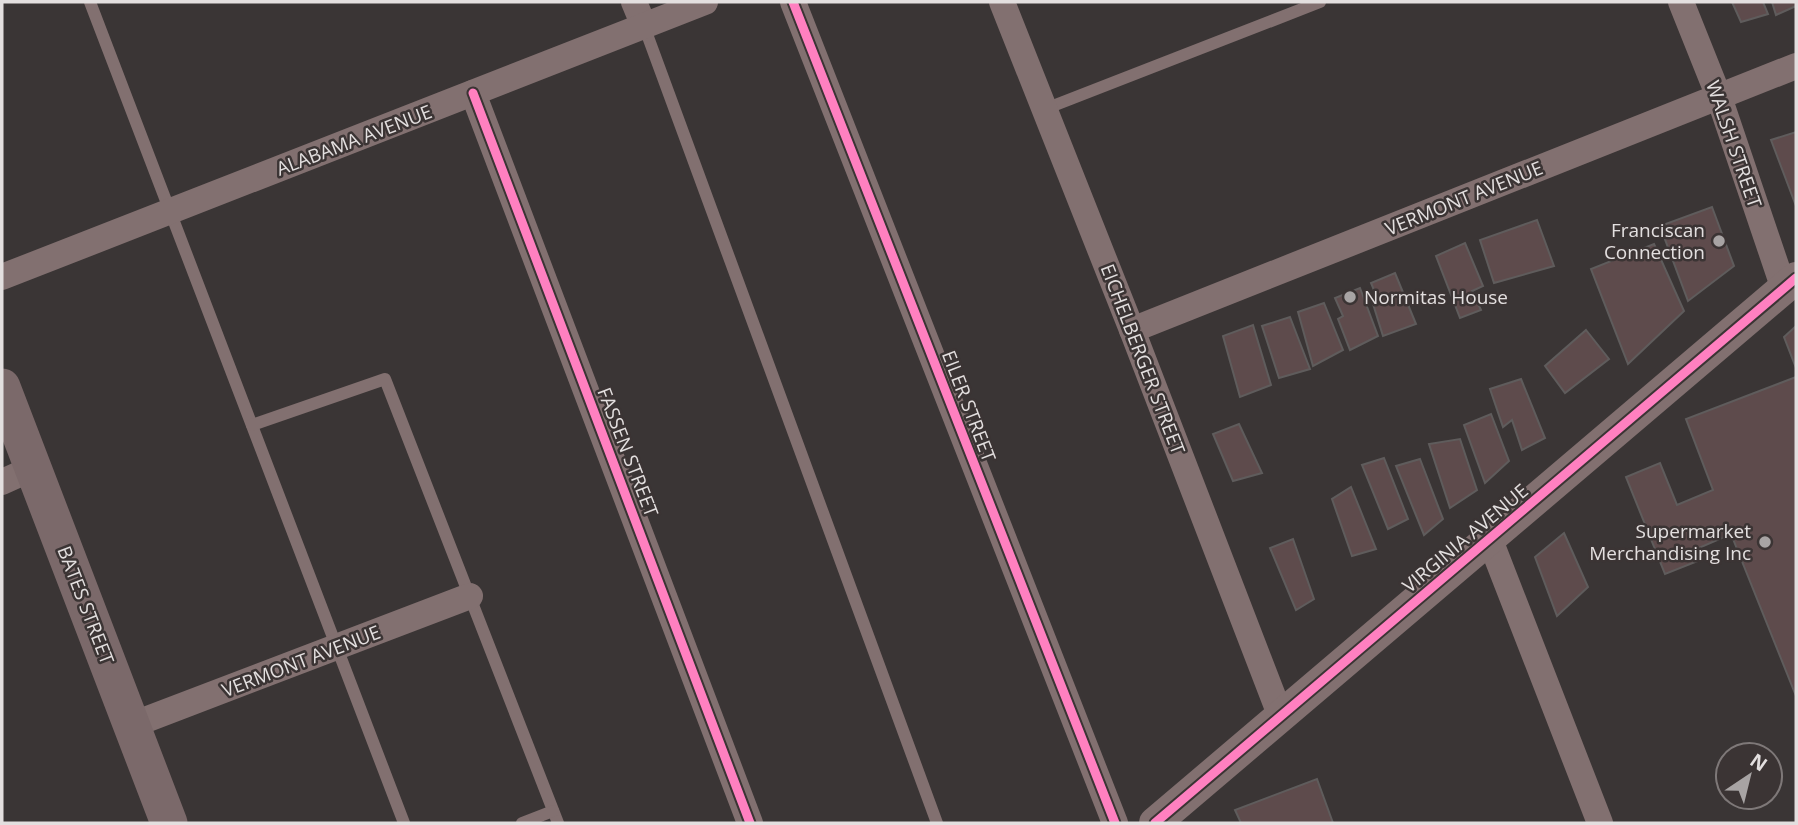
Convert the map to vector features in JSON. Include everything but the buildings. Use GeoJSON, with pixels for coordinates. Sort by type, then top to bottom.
{"type":"FeatureCollection","features":[{"type":"Feature","properties":{"kind":"main road","name":"BATES STREET"},"geometry":{"type":"LineString","coordinates":[[2,387],[18,475],[132,725],[169,823]]}},
{"type":"Feature","properties":{"kind":"street","name":"ALABAMA AVENUE"},"geometry":{"type":"LineString","coordinates":[[2,277],[473,93],[639,14],[705,2]]}},
{"type":"Feature","properties":{"kind":"street","name":"EILER STREET"},"geometry":{"type":"LineString","coordinates":[[793,2],[1115,823]]}},
{"type":"Feature","properties":{"kind":"street","name":"EICHELBERGER STREET"},"geometry":{"type":"LineString","coordinates":[[1002,2],[1281,717]]}},
{"type":"Feature","properties":{"kind":"street","name":"WALSH STREET"},"geometry":{"type":"LineString","coordinates":[[1681,2],[1790,283]]}},
{"type":"Feature","properties":{"kind":"street","name":"VERMONT AVENUE"},"geometry":{"type":"LineString","coordinates":[[1132,330],[1796,66]]}},
{"type":"Feature","properties":{"kind":"street","name":"FASSEN STREET"},"geometry":{"type":"LineString","coordinates":[[473,93],[750,823]]}},
{"type":"Feature","properties":{"kind":"street","name":"VIRGINIA AVENUE"},"geometry":{"type":"LineString","coordinates":[[1155,823],[1790,283]]}},
{"type":"Feature","properties":{"kind":"street"},"geometry":{"type":"LineString","coordinates":[[1490,540],[1600,823]]}},
{"type":"Feature","properties":{"kind":"street","name":"VERMONT AVENUE"},"geometry":{"type":"LineString","coordinates":[[132,725],[470,596]]}},
{"type":"Feature","properties":{"kind":"lane"},"geometry":{"type":"LineString","coordinates":[[90,2],[404,823]]}},
{"type":"Feature","properties":{"kind":"lane"},"geometry":{"type":"LineString","coordinates":[[1045,109],[1320,2]]}},
{"type":"Feature","properties":{"kind":"lane"},"geometry":{"type":"LineString","coordinates":[[639,14],[937,823]]}},
{"type":"Feature","properties":{"kind":"lane"},"geometry":{"type":"LineString","coordinates":[[252,425],[385,379],[556,817],[522,823]]}},
{"type":"Feature","properties":{"kind":"cycle path"},"geometry":{"type":"LineString","coordinates":[[793,2],[1115,823]]}},
{"type":"Feature","properties":{"kind":"cycle path"},"geometry":{"type":"LineString","coordinates":[[473,93],[750,823]]}},
{"type":"Feature","properties":{"kind":"cycle path"},"geometry":{"type":"LineString","coordinates":[[1155,823],[1796,278]]}},
{"type":"Feature","properties":{"kind":"place","name":"Franciscan Connection"},"geometry":{"type":"Point","coordinates":[1719,241]}},
{"type":"Feature","properties":{"kind":"place","name":"Normitas House"},"geometry":{"type":"Point","coordinates":[1350,297]}},
{"type":"Feature","properties":{"kind":"place","name":"Supermarket Merchandising Inc"},"geometry":{"type":"Point","coordinates":[1765,542]}}]}
